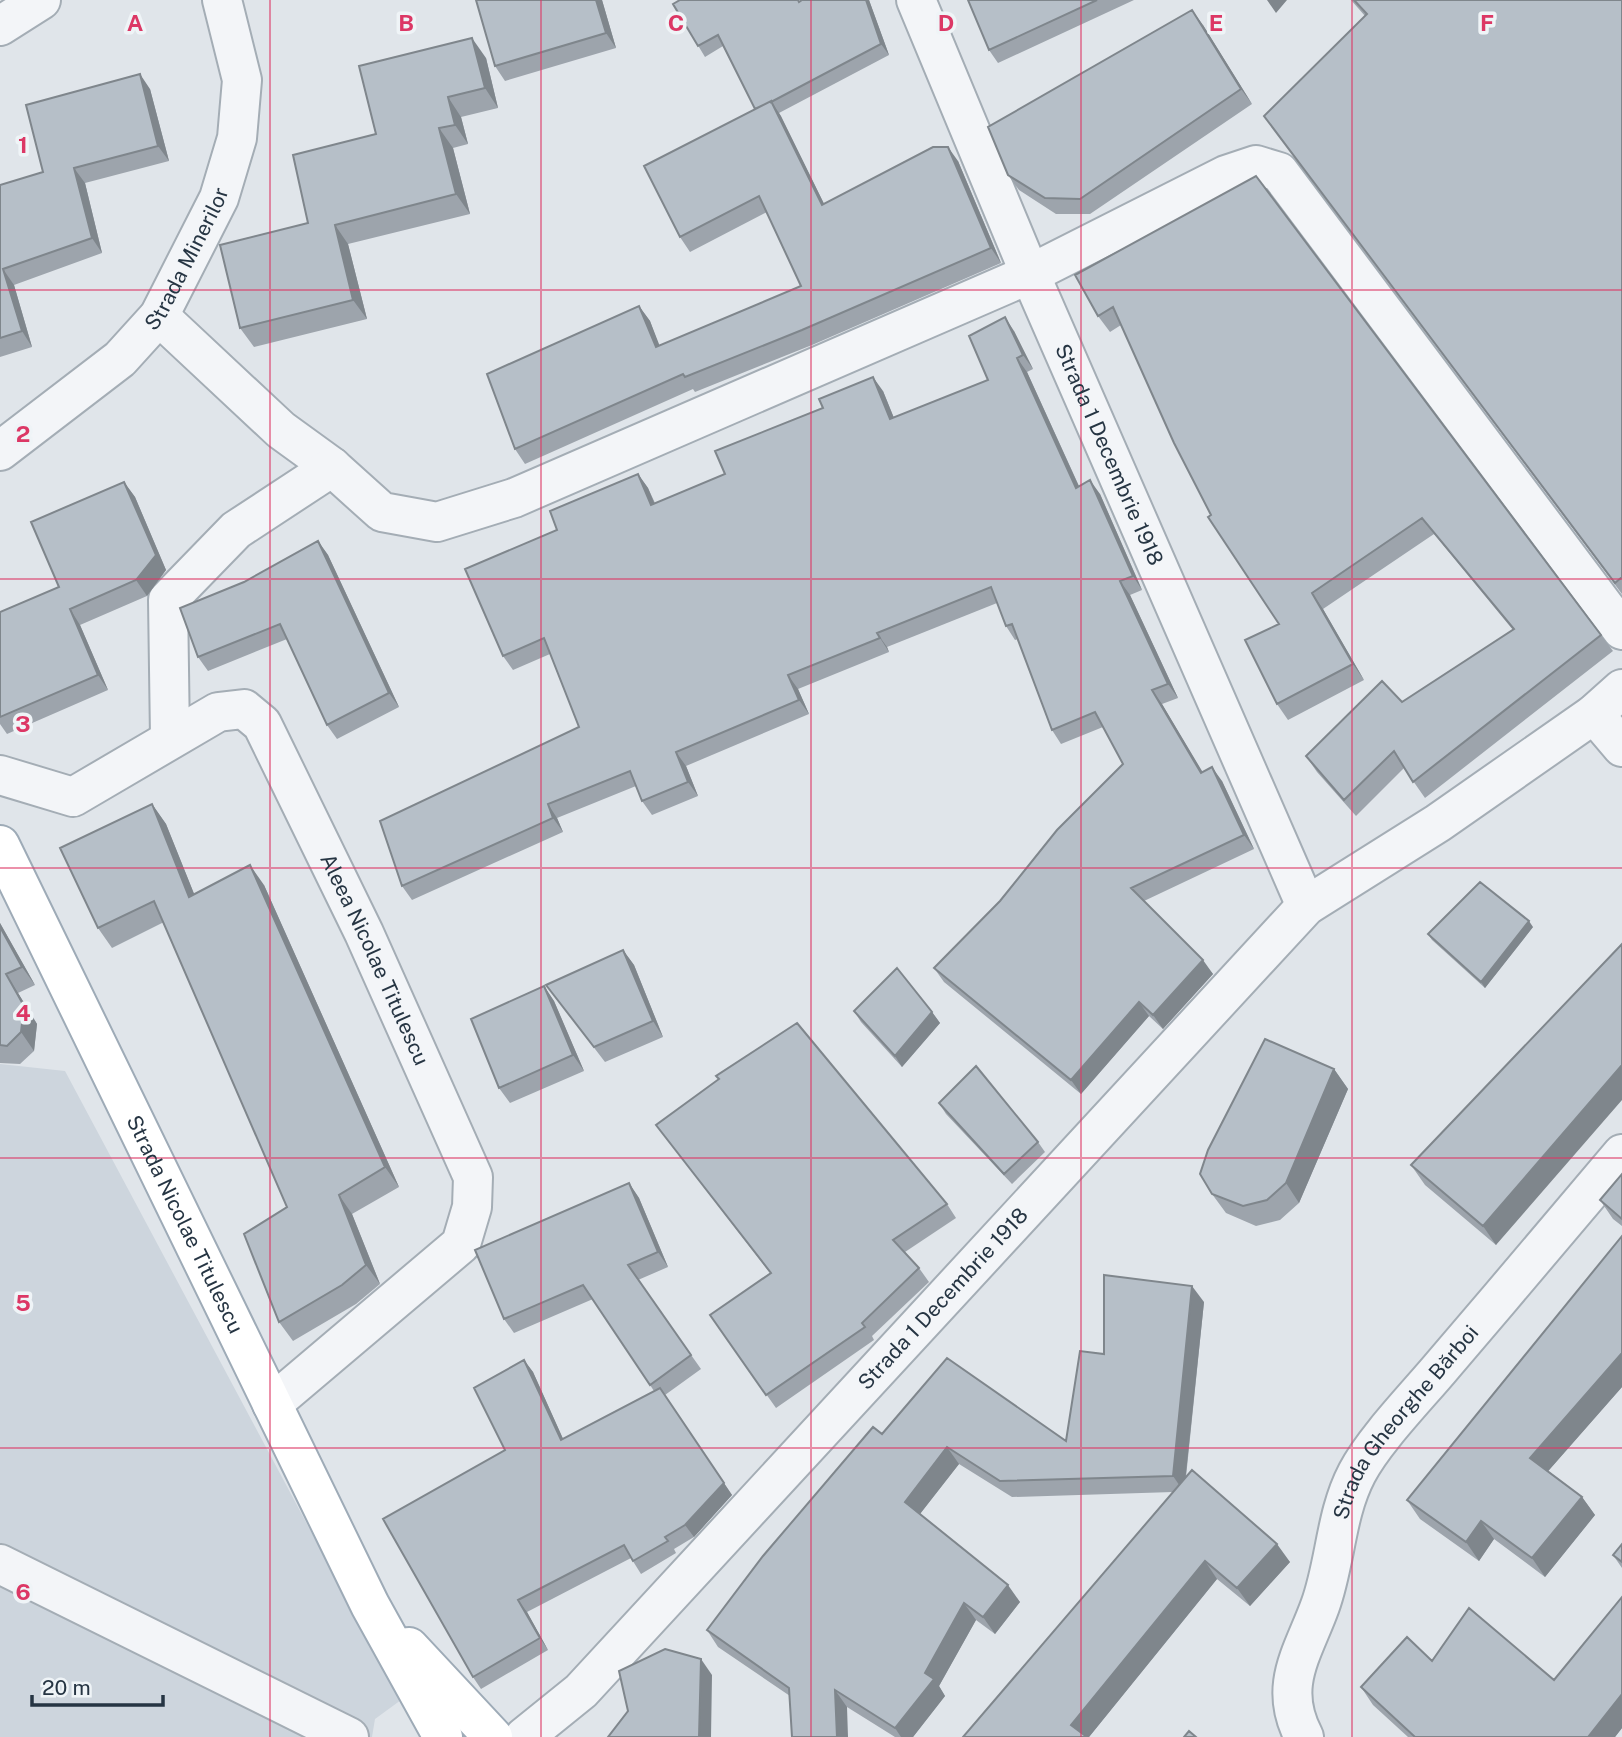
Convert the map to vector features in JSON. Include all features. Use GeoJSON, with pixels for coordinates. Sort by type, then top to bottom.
{"type":"FeatureCollection","features":[{"type":"Feature","properties":{"kind":"main road","name":"Strada Nicolae Titulescu"},"geometry":{"type":"LineString","coordinates":[[0,845],[369,1605],[443,1737]]}},
{"type":"Feature","properties":{"kind":"main road","name":"Strada Nicolae Titulescu"},"geometry":{"type":"LineString","coordinates":[[369,1605],[493,1737]]}},
{"type":"Feature","properties":{"kind":"street"},"geometry":{"type":"LineString","coordinates":[[0,26],[41,0]]}},
{"type":"Feature","properties":{"kind":"street","name":"Strada Minerilor"},"geometry":{"type":"LineString","coordinates":[[0,451],[120,359],[159,316],[219,198],[237,138],[242,80],[222,0]]}},
{"type":"Feature","properties":{"kind":"street","name":"Strada 1 Decembrie 1918"},"geometry":{"type":"LineString","coordinates":[[916,0],[1030,274],[1306,905]]}},
{"type":"Feature","properties":{"kind":"street"},"geometry":{"type":"LineString","coordinates":[[159,316],[282,430],[332,467],[382,512],[436,522],[514,498],[1030,274],[1226,175],[1256,165],[1279,172],[1622,631]]}},
{"type":"Feature","properties":{"kind":"street"},"geometry":{"type":"LineString","coordinates":[[170,738],[168,600],[236,530],[332,467]]}},
{"type":"Feature","properties":{"kind":"street","name":"Strada 1 Decembrie 1918"},"geometry":{"type":"LineString","coordinates":[[524,1737],[581,1691],[1306,905],[1438,823],[1594,714],[1622,689]]}},
{"type":"Feature","properties":{"kind":"street","name":"Aleea Nicolae Titulescu"},"geometry":{"type":"LineString","coordinates":[[0,775],[73,797],[218,712],[244,709],[262,724],[364,933],[473,1177],[472,1207],[461,1244],[272,1404]]}},
{"type":"Feature","properties":{"kind":"street"},"geometry":{"type":"LineString","coordinates":[[1594,714],[1622,747]]}},
{"type":"Feature","properties":{"kind":"street","name":"Strada Gheorghe Bărboi"},"geometry":{"type":"LineString","coordinates":[[1304,1737],[1296,1723],[1292,1681],[1304,1641],[1320,1608],[1333,1565],[1339,1517],[1357,1472],[1399,1417],[1622,1154]]}},
{"type":"Feature","properties":{"kind":"street"},"geometry":{"type":"LineString","coordinates":[[0,1563],[349,1737]]}},
{"type":"Feature","properties":{"kind":"street","name":"Strada 1 Decembrie 1918"},"geometry":{"type":"LineString","coordinates":[[555,1737],[581,1691]]}},
{"type":"Feature","properties":{"kind":"shaded area"},"geometry":{"type":"Polygon","coordinates":[[[0,1064],[65,1071],[401,1700],[375,1719],[372,1737],[0,1737],[0,1064]]]}},
{"type":"Feature","properties":{"kind":"building"},"geometry":{"type":"Polygon","coordinates":[[[476,0],[596,0],[606,33],[495,66],[476,0]]]}},
{"type":"Feature","properties":{"kind":"building"},"geometry":{"type":"Polygon","coordinates":[[[680,0],[866,0],[881,44],[755,109],[718,35],[698,46],[673,4],[680,0]]]}},
{"type":"Feature","properties":{"kind":"building"},"geometry":{"type":"Polygon","coordinates":[[[968,0],[1097,0],[989,50],[968,0]]]}},
{"type":"Feature","properties":{"kind":"building"},"geometry":{"type":"Polygon","coordinates":[[[1354,0],[1622,0],[1622,577],[1615,583],[1264,116],[1367,14],[1354,0]]]}},
{"type":"Feature","properties":{"kind":"building"},"geometry":{"type":"Polygon","coordinates":[[[1192,10],[1241,89],[1080,199],[1045,198],[1008,175],[988,127],[1192,10]]]}},
{"type":"Feature","properties":{"kind":"building"},"geometry":{"type":"Polygon","coordinates":[[[472,38],[485,88],[448,97],[455,125],[439,128],[456,194],[335,225],[353,300],[240,328],[220,245],[308,223],[293,155],[376,134],[359,66],[472,38]]]}},
{"type":"Feature","properties":{"kind":"building"},"geometry":{"type":"Polygon","coordinates":[[[140,74],[158,146],[74,168],[92,238],[3,269],[22,331],[0,338],[0,185],[43,172],[26,105],[140,74]]]}},
{"type":"Feature","properties":{"kind":"building"},"geometry":{"type":"Polygon","coordinates":[[[771,101],[822,205],[933,147],[948,147],[991,248],[802,330],[685,377],[683,374],[515,449],[487,374],[639,306],[656,347],[801,286],[759,196],[680,237],[644,166],[771,101]]]}},
{"type":"Feature","properties":{"kind":"building"},"geometry":{"type":"Polygon","coordinates":[[[1256,176],[1601,635],[1413,782],[1394,751],[1344,800],[1306,756],[1382,681],[1402,702],[1514,629],[1422,518],[1312,593],[1353,664],[1277,704],[1245,640],[1279,624],[1208,517],[1211,515],[1174,443],[1113,307],[1098,316],[1075,275],[1256,176]]]}},
{"type":"Feature","properties":{"kind":"building"},"geometry":{"type":"Polygon","coordinates":[[[1005,317],[1023,355],[1017,358],[1076,488],[1090,480],[1133,576],[1120,581],[1168,684],[1152,690],[1201,773],[1212,767],[1244,835],[1131,888],[1203,960],[1153,1015],[1139,1002],[1071,1080],[934,968],[1000,901],[1057,830],[1123,764],[1095,712],[1052,730],[1012,624],[1006,626],[991,587],[877,633],[880,638],[788,675],[799,700],[676,752],[688,782],[642,801],[630,771],[548,804],[553,818],[402,886],[380,821],[579,727],[544,638],[503,656],[465,569],[557,530],[550,511],[638,474],[651,505],[725,474],[715,451],[823,408],[819,399],[873,377],[890,419],[988,380],[969,336],[1005,317]]]}},
{"type":"Feature","properties":{"kind":"building"},"geometry":{"type":"Polygon","coordinates":[[[124,482],[156,555],[136,580],[70,609],[98,675],[0,717],[0,612],[59,587],[31,522],[124,482]]]}},
{"type":"Feature","properties":{"kind":"building"},"geometry":{"type":"Polygon","coordinates":[[[318,541],[389,693],[327,725],[280,624],[198,657],[180,608],[244,582],[318,541]]]}},
{"type":"Feature","properties":{"kind":"building"},"geometry":{"type":"Polygon","coordinates":[[[152,804],[189,897],[250,865],[385,1167],[339,1195],[366,1265],[342,1285],[279,1322],[244,1234],[287,1207],[154,901],[98,928],[60,848],[152,804]]]}},
{"type":"Feature","properties":{"kind":"building"},"geometry":{"type":"Polygon","coordinates":[[[1480,882],[1529,921],[1481,982],[1428,934],[1480,882]]]}},
{"type":"Feature","properties":{"kind":"building"},"geometry":{"type":"Polygon","coordinates":[[[0,927],[22,967],[6,974],[24,1006],[21,1032],[7,1046],[0,1045],[0,927]]]}},
{"type":"Feature","properties":{"kind":"building"},"geometry":{"type":"Polygon","coordinates":[[[1622,944],[1622,1065],[1483,1226],[1411,1165],[1622,944]]]}},
{"type":"Feature","properties":{"kind":"building"},"geometry":{"type":"Polygon","coordinates":[[[623,950],[653,1021],[594,1047],[546,985],[623,950]]]}},
{"type":"Feature","properties":{"kind":"building"},"geometry":{"type":"Polygon","coordinates":[[[897,968],[932,1012],[895,1056],[854,1011],[897,968]]]}},
{"type":"Feature","properties":{"kind":"building"},"geometry":{"type":"Polygon","coordinates":[[[544,986],[573,1055],[499,1088],[471,1019],[544,986]]]}},
{"type":"Feature","properties":{"kind":"building"},"geometry":{"type":"Polygon","coordinates":[[[797,1023],[947,1204],[893,1240],[919,1268],[862,1323],[865,1327],[766,1395],[710,1315],[771,1273],[656,1125],[719,1079],[716,1076],[797,1023]]]}},
{"type":"Feature","properties":{"kind":"building"},"geometry":{"type":"Polygon","coordinates":[[[1265,1039],[1334,1069],[1286,1183],[1267,1200],[1243,1206],[1212,1194],[1200,1174],[1208,1150],[1265,1039]]]}},
{"type":"Feature","properties":{"kind":"building"},"geometry":{"type":"Polygon","coordinates":[[[976,1066],[1038,1142],[1004,1174],[939,1103],[976,1066]]]}},
{"type":"Feature","properties":{"kind":"building"},"geometry":{"type":"Polygon","coordinates":[[[1622,1174],[1622,1219],[1600,1200],[1622,1174]]]}},
{"type":"Feature","properties":{"kind":"building"},"geometry":{"type":"Polygon","coordinates":[[[629,1183],[658,1252],[628,1265],[691,1355],[650,1385],[583,1285],[504,1319],[475,1250],[629,1183]]]}},
{"type":"Feature","properties":{"kind":"building"},"geometry":{"type":"Polygon","coordinates":[[[1622,1236],[1622,1353],[1530,1458],[1582,1497],[1532,1558],[1481,1521],[1466,1542],[1407,1500],[1622,1236]]]}},
{"type":"Feature","properties":{"kind":"building"},"geometry":{"type":"Polygon","coordinates":[[[1104,1275],[1192,1286],[1173,1476],[1000,1481],[947,1447],[905,1502],[1008,1585],[983,1617],[964,1603],[925,1673],[934,1679],[895,1728],[835,1690],[837,1737],[792,1737],[789,1688],[707,1630],[763,1556],[873,1427],[882,1434],[947,1358],[1066,1441],[1080,1351],[1104,1354],[1104,1275]]]}},
{"type":"Feature","properties":{"kind":"building"},"geometry":{"type":"Polygon","coordinates":[[[524,1360],[561,1440],[660,1388],[724,1483],[685,1525],[665,1537],[668,1541],[633,1561],[624,1545],[518,1600],[540,1638],[473,1677],[383,1519],[505,1450],[474,1388],[524,1360]]]}},
{"type":"Feature","properties":{"kind":"building"},"geometry":{"type":"Polygon","coordinates":[[[1192,1470],[1277,1544],[1237,1588],[1205,1561],[1071,1725],[1087,1737],[963,1737],[1192,1470]]]}},
{"type":"Feature","properties":{"kind":"building"},"geometry":{"type":"Polygon","coordinates":[[[1622,1544],[1622,1562],[1613,1555],[1622,1544]]]}},
{"type":"Feature","properties":{"kind":"building"},"geometry":{"type":"Polygon","coordinates":[[[1622,1597],[1622,1694],[1588,1737],[1415,1737],[1361,1687],[1407,1637],[1432,1661],[1469,1608],[1554,1680],[1622,1597]]]}},
{"type":"Feature","properties":{"kind":"building"},"geometry":{"type":"Polygon","coordinates":[[[665,1649],[701,1659],[699,1737],[608,1737],[628,1711],[619,1671],[665,1649]]]}},
{"type":"Feature","properties":{"kind":"building"},"geometry":{"type":"Polygon","coordinates":[[[1189,1731],[1196,1737],[1184,1737],[1189,1731]]]}}]}
